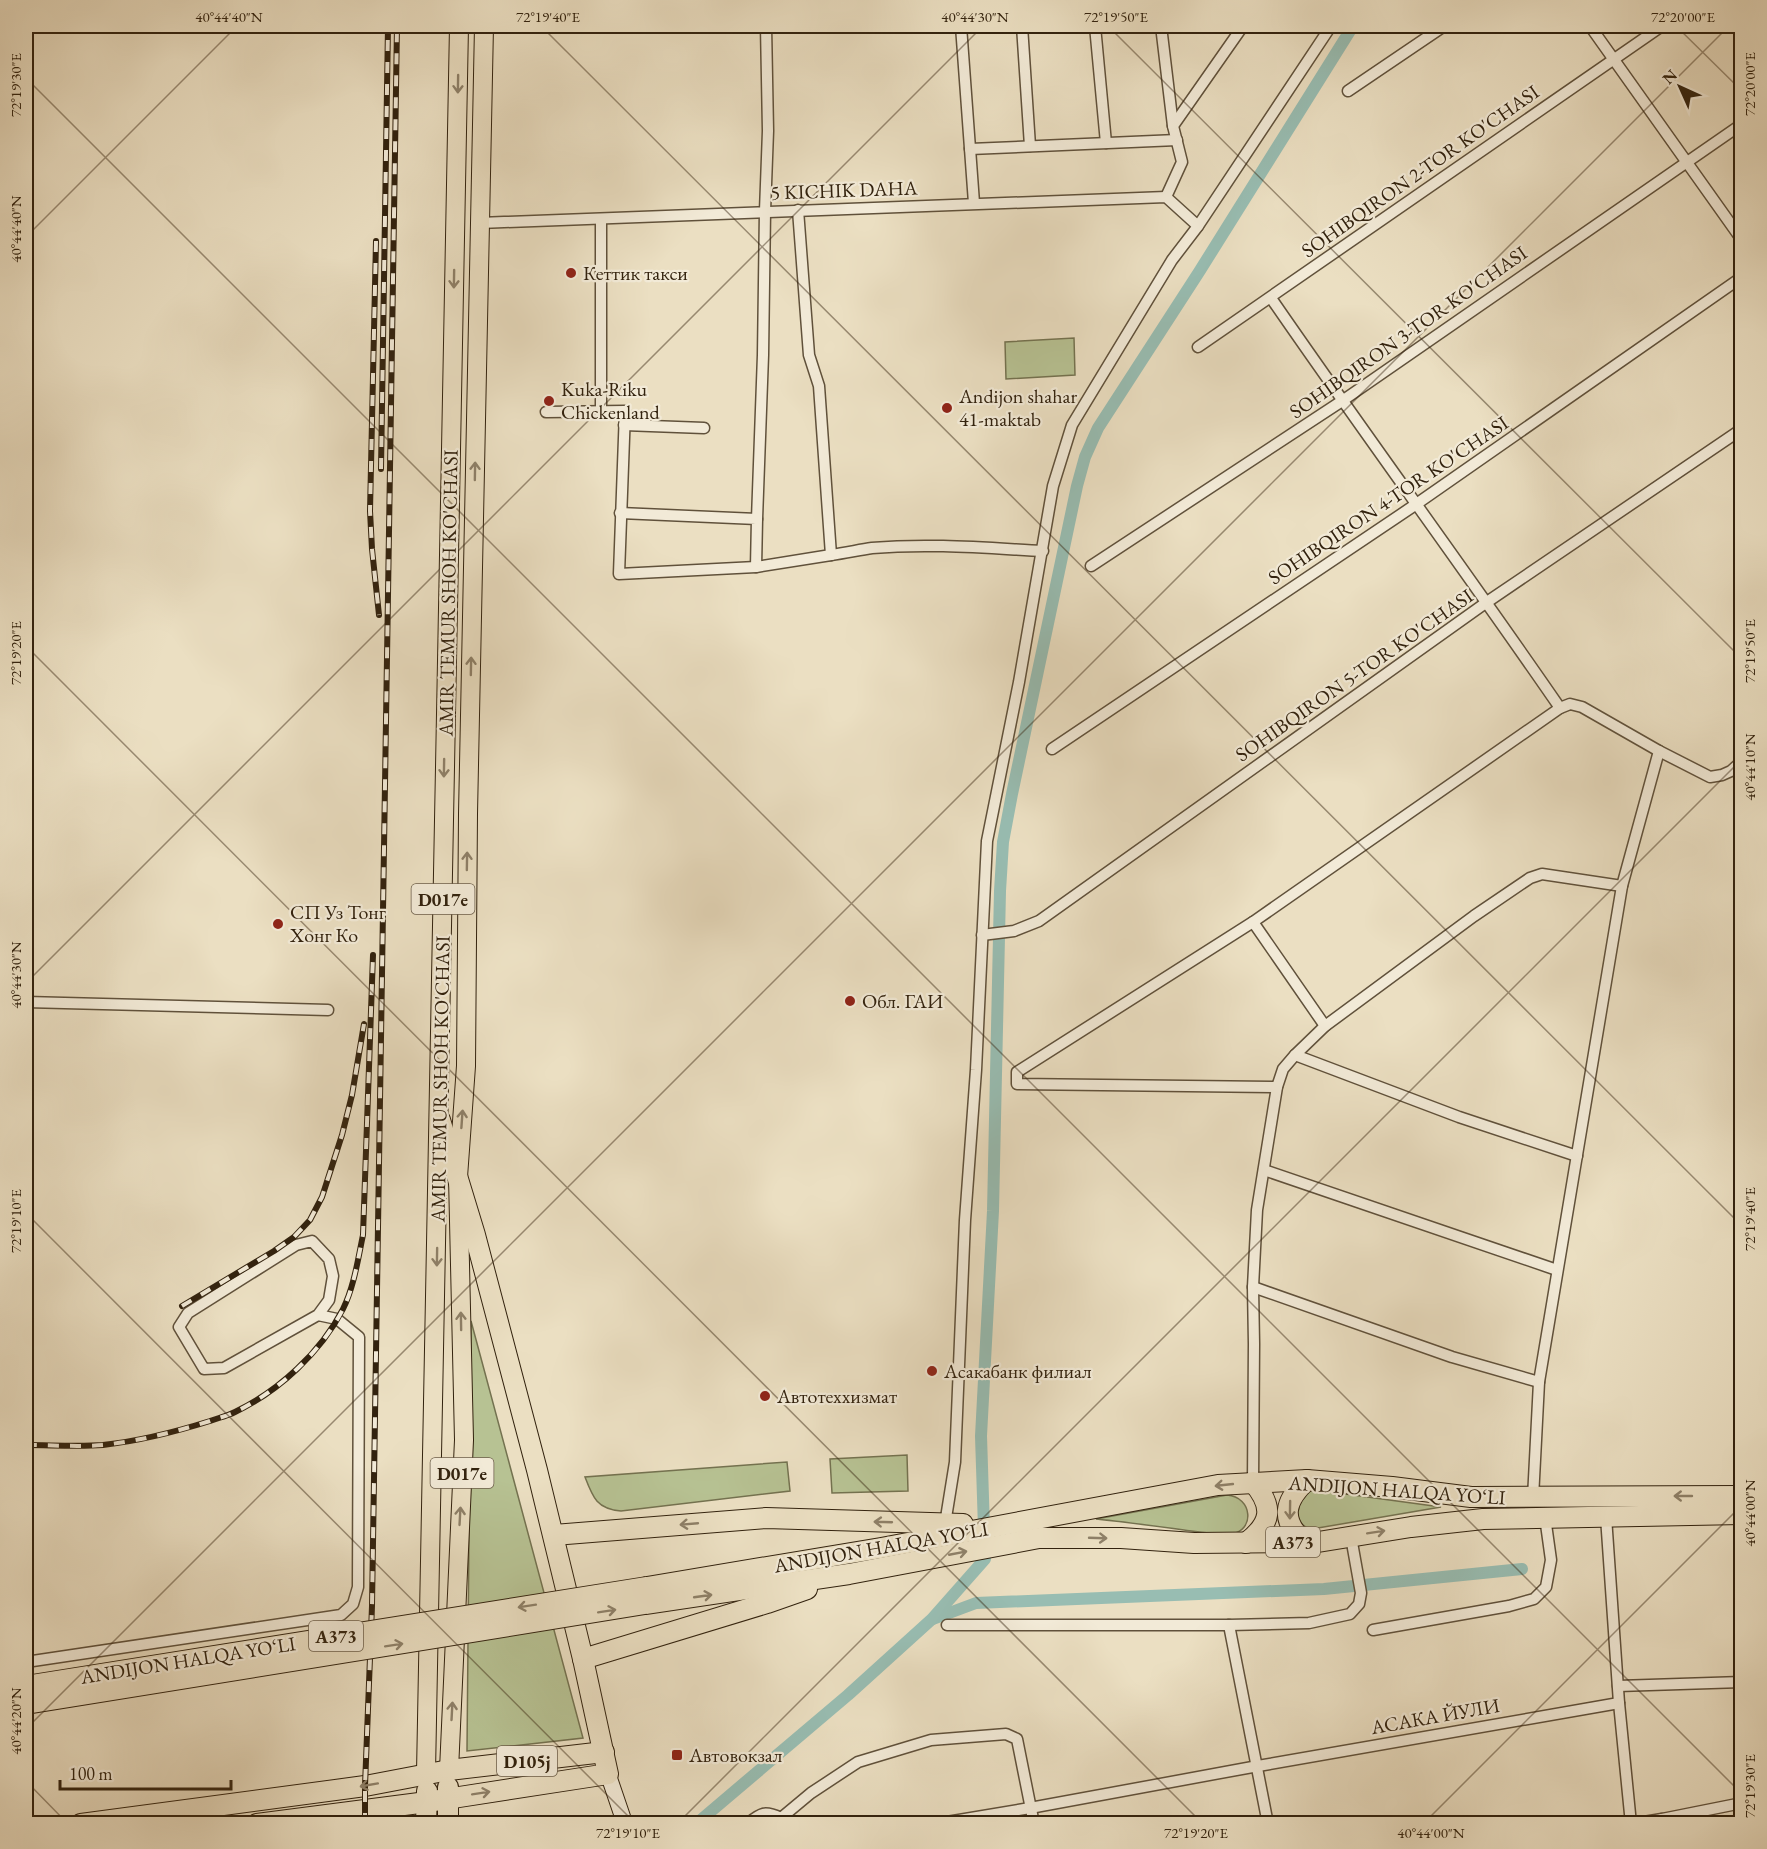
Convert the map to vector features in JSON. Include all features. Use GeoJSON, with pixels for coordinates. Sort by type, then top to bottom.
{"type":"FeatureCollection","features":[{"type":"Feature","properties":{"kind":"highway"},"geometry":{"type":"LineString","coordinates":[[440,1120],[475,1235],[554,1535],[608,1774]]}},
{"type":"Feature","properties":{"kind":"highway"},"geometry":{"type":"LineString","coordinates":[[1304,1542],[1296,1534],[1287,1511],[1290,1499],[1307,1480]]}},
{"type":"Feature","properties":{"kind":"highway","name":"ANDIJON HALQA YO‘LI"},"geometry":{"type":"LineString","coordinates":[[26,1704],[646,1596],[1218,1485],[1307,1480],[1392,1487],[1471,1497],[1742,1496]]}},
{"type":"Feature","properties":{"kind":"highway"},"geometry":{"type":"LineString","coordinates":[[1246,1543],[1263,1527],[1267,1518],[1266,1500],[1252,1482]]}},
{"type":"Feature","properties":{"kind":"highway","name":"ANDIJON HALQA YO‘LI"},"geometry":{"type":"LineString","coordinates":[[26,1686],[646,1596],[849,1574],[1040,1538],[1079,1537],[1194,1543],[1318,1542],[1452,1522],[1545,1517],[1742,1514]]}},
{"type":"Feature","properties":{"kind":"highway"},"geometry":{"type":"LineString","coordinates":[[554,1535],[766,1518],[1005,1525]]}},
{"type":"Feature","properties":{"kind":"highway"},"geometry":{"type":"LineString","coordinates":[[583,1659],[766,1603],[849,1574]]}},
{"type":"Feature","properties":{"kind":"highway","name":"D105j"},"geometry":{"type":"LineString","coordinates":[[449,1770],[604,1752]]}},
{"type":"Feature","properties":{"kind":"highway"},"geometry":{"type":"LineString","coordinates":[[81,1824],[365,1786],[449,1770],[448,1824]]}},
{"type":"Feature","properties":{"kind":"highway"},"geometry":{"type":"LineString","coordinates":[[426,1773],[426,1824]]}},
{"type":"Feature","properties":{"kind":"highway","name":"D105j"},"geometry":{"type":"LineString","coordinates":[[257,1824],[427,1802],[608,1774]]}},
{"type":"Feature","properties":{"kind":"main road","name":"AMIR TEMUR SHOH KO'CHASI"},"geometry":{"type":"LineString","coordinates":[[426,1773],[459,26]]}},
{"type":"Feature","properties":{"kind":"main road","name":"AMIR TEMUR SHOH KO'CHASI"},"geometry":{"type":"LineString","coordinates":[[449,1770],[464,1440],[458,1177],[466,1066],[468,802],[484,26]]}},
{"type":"Feature","properties":{"kind":"main road"},"geometry":{"type":"LineString","coordinates":[[608,1774],[625,1824]]}},
{"type":"Feature","properties":{"kind":"street"},"geometry":{"type":"LineString","coordinates":[[756,567],[768,131],[766,26]]}},
{"type":"Feature","properties":{"kind":"street"},"geometry":{"type":"LineString","coordinates":[[961,26],[974,203]]}},
{"type":"Feature","properties":{"kind":"street"},"geometry":{"type":"LineString","coordinates":[[1022,26],[1030,146]]}},
{"type":"Feature","properties":{"kind":"street"},"geometry":{"type":"LineString","coordinates":[[1095,26],[1106,143]]}},
{"type":"Feature","properties":{"kind":"street"},"geometry":{"type":"LineString","coordinates":[[1161,26],[1173,126],[1182,162],[1166,197],[1198,226]]}},
{"type":"Feature","properties":{"kind":"street"},"geometry":{"type":"LineString","coordinates":[[1173,126],[1243,26]]}},
{"type":"Feature","properties":{"kind":"street"},"geometry":{"type":"LineString","coordinates":[[945,1524],[955,1462],[965,1220],[985,935],[987,841],[1019,681],[1053,486],[1072,425],[1172,260],[1198,226],[1331,26]]}},
{"type":"Feature","properties":{"kind":"street"},"geometry":{"type":"LineString","coordinates":[[1348,91],[1444,26]]}},
{"type":"Feature","properties":{"kind":"street"},"geometry":{"type":"LineString","coordinates":[[1590,26],[1742,240]]}},
{"type":"Feature","properties":{"kind":"street","name":"SOHIBQIRON 2-TOR KO'CHASI"},"geometry":{"type":"LineString","coordinates":[[1198,347],[1662,26]]}},
{"type":"Feature","properties":{"kind":"street","name":"SOHIBQIRON 3-TOR KO'CHASI"},"geometry":{"type":"LineString","coordinates":[[1091,566],[1342,401],[1742,124]]}},
{"type":"Feature","properties":{"kind":"street"},"geometry":{"type":"LineString","coordinates":[[970,149],[1176,140]]}},
{"type":"Feature","properties":{"kind":"street","name":"5 KICHIK DAHA"},"geometry":{"type":"LineString","coordinates":[[480,224],[1166,197]]}},
{"type":"Feature","properties":{"kind":"street"},"geometry":{"type":"LineString","coordinates":[[798,210],[808,356],[819,386],[831,555]]}},
{"type":"Feature","properties":{"kind":"street"},"geometry":{"type":"LineString","coordinates":[[601,219],[601,411]]}},
{"type":"Feature","properties":{"kind":"street","name":"SOHIBQIRON 4-TOR KO'CHASI"},"geometry":{"type":"LineString","coordinates":[[1052,748],[1415,505],[1742,277]]}},
{"type":"Feature","properties":{"kind":"street"},"geometry":{"type":"LineString","coordinates":[[1271,298],[1560,708]]}},
{"type":"Feature","properties":{"kind":"street"},"geometry":{"type":"LineString","coordinates":[[546,412],[625,411],[619,574],[756,567],[872,548],[975,547],[1042,552]]}},
{"type":"Feature","properties":{"kind":"street"},"geometry":{"type":"LineString","coordinates":[[624,425],[704,428]]}},
{"type":"Feature","properties":{"kind":"street","name":"SOHIBQIRON 5-TOR KO'CHASI"},"geometry":{"type":"LineString","coordinates":[[985,935],[1014,931],[1039,921],[1487,602],[1742,429]]}},
{"type":"Feature","properties":{"kind":"street"},"geometry":{"type":"LineString","coordinates":[[620,513],[757,519]]}},
{"type":"Feature","properties":{"kind":"street"},"geometry":{"type":"LineString","coordinates":[[1277,1087],[1017,1084],[1017,1072],[1253,922],[1560,708],[1570,704],[1582,707],[1710,777],[1731,771],[1742,761]]}},
{"type":"Feature","properties":{"kind":"street"},"geometry":{"type":"LineString","coordinates":[[1533,1498],[1539,1382],[1557,1270],[1622,886],[1659,751]]}},
{"type":"Feature","properties":{"kind":"street"},"geometry":{"type":"LineString","coordinates":[[1252,1482],[1253,1287],[1257,1210],[1277,1087],[1284,1070],[1295,1054],[1325,1026],[1474,916],[1530,878],[1542,874],[1622,886]]}},
{"type":"Feature","properties":{"kind":"street"},"geometry":{"type":"LineString","coordinates":[[1253,922],[1325,1026]]}},
{"type":"Feature","properties":{"kind":"street"},"geometry":{"type":"LineString","coordinates":[[26,1002],[328,1010]]}},
{"type":"Feature","properties":{"kind":"street"},"geometry":{"type":"LineString","coordinates":[[1295,1054],[1459,1117],[1577,1156]]}},
{"type":"Feature","properties":{"kind":"street"},"geometry":{"type":"LineString","coordinates":[[1264,1170],[1557,1270]]}},
{"type":"Feature","properties":{"kind":"street"},"geometry":{"type":"LineString","coordinates":[[26,1662],[341,1615],[353,1604],[358,1587],[359,1336],[337,1319],[318,1316],[224,1368],[204,1369],[179,1327],[188,1313],[296,1245],[312,1241],[328,1259],[333,1276],[329,1300],[318,1316]]}},
{"type":"Feature","properties":{"kind":"street"},"geometry":{"type":"LineString","coordinates":[[1253,1287],[1452,1357],[1539,1382]]}},
{"type":"Feature","properties":{"kind":"street"},"geometry":{"type":"LineString","coordinates":[[1373,1630],[1509,1606],[1534,1599],[1545,1587],[1551,1560],[1545,1517]]}},
{"type":"Feature","properties":{"kind":"street"},"geometry":{"type":"LineString","coordinates":[[1606,1517],[1619,1703],[1631,1824],[1662,1822],[1742,1803]]}},
{"type":"Feature","properties":{"kind":"street"},"geometry":{"type":"LineString","coordinates":[[947,1625],[1309,1623],[1350,1614],[1359,1604],[1361,1593],[1351,1537]]}},
{"type":"Feature","properties":{"kind":"street"},"geometry":{"type":"LineString","coordinates":[[1229,1625],[1268,1824]]}},
{"type":"Feature","properties":{"kind":"street"},"geometry":{"type":"LineString","coordinates":[[1618,1686],[1742,1682]]}},
{"type":"Feature","properties":{"kind":"street","name":"АСАКА ЙУЛИ"},"geometry":{"type":"LineString","coordinates":[[935,1824],[1619,1703]]}},
{"type":"Feature","properties":{"kind":"street"},"geometry":{"type":"LineString","coordinates":[[747,1824],[761,1813],[772,1814],[781,1821],[811,1793],[858,1762],[931,1740],[1006,1734],[1017,1739],[1034,1824]]}},
{"type":"Feature","properties":{"kind":"green space"},"geometry":{"type":"Polygon","coordinates":[[[1074,338],[1075,375],[1006,379],[1005,342],[1074,338]]]}},
{"type":"Feature","properties":{"kind":"green space"},"geometry":{"type":"Polygon","coordinates":[[[471,1321],[583,1738],[467,1751],[471,1321]]]}},
{"type":"Feature","properties":{"kind":"green space"},"geometry":{"type":"Polygon","coordinates":[[[907,1455],[908,1491],[832,1493],[830,1459],[907,1455]]]}},
{"type":"Feature","properties":{"kind":"green space"},"geometry":{"type":"Polygon","coordinates":[[[787,1462],[790,1491],[621,1511],[601,1505],[585,1477],[787,1462]]]}},
{"type":"Feature","properties":{"kind":"green space"},"geometry":{"type":"Polygon","coordinates":[[[1311,1490],[1441,1507],[1312,1529],[1298,1521],[1297,1500],[1311,1490]]]}},
{"type":"Feature","properties":{"kind":"green space"},"geometry":{"type":"Polygon","coordinates":[[[1227,1495],[1236,1497],[1242,1502],[1248,1514],[1244,1527],[1239,1532],[1231,1534],[1096,1519],[1227,1495]]]}},
{"type":"Feature","properties":{"kind":"waterway"},"geometry":{"type":"LineString","coordinates":[[696,1824],[848,1695],[932,1619],[985,1559],[981,1436],[993,1211],[1003,842],[1077,486],[1085,457],[1098,428],[1353,26]]}},
{"type":"Feature","properties":{"kind":"waterway"},"geometry":{"type":"LineString","coordinates":[[933,1619],[976,1603],[1324,1589],[1522,1569]]}},
{"type":"Feature","properties":{"kind":"railway"},"geometry":{"type":"LineString","coordinates":[[381,469],[388,26]]}},
{"type":"Feature","properties":{"kind":"railway"},"geometry":{"type":"LineString","coordinates":[[365,1824],[372,1606],[397,26]]}},
{"type":"Feature","properties":{"kind":"railway"},"geometry":{"type":"LineString","coordinates":[[376,241],[370,511],[379,615]]}},
{"type":"Feature","properties":{"kind":"railway"},"geometry":{"type":"LineString","coordinates":[[26,1445],[103,1445],[143,1439],[226,1416],[283,1382],[311,1355],[334,1325],[350,1292],[363,1235],[373,955]]}},
{"type":"Feature","properties":{"kind":"railway"},"geometry":{"type":"LineString","coordinates":[[182,1306],[274,1251],[294,1237],[310,1220],[322,1197],[342,1135],[352,1095],[364,1024]]}},
{"type":"Feature","properties":{"kind":"place","name":"Кеттик такси"},"geometry":{"type":"Point","coordinates":[571,273]}},
{"type":"Feature","properties":{"kind":"place","name":"Kuka-Riku Chickenland"},"geometry":{"type":"Point","coordinates":[549,401]}},
{"type":"Feature","properties":{"kind":"place","name":"Andijon shahar 41-maktab"},"geometry":{"type":"Point","coordinates":[947,408]}},
{"type":"Feature","properties":{"kind":"place","name":"СП Уз Тонг Хонг Ко"},"geometry":{"type":"Point","coordinates":[278,924]}},
{"type":"Feature","properties":{"kind":"place","name":"Обл. ГАИ"},"geometry":{"type":"Point","coordinates":[850,1001]}},
{"type":"Feature","properties":{"kind":"place","name":"Асакабанк филиал"},"geometry":{"type":"Point","coordinates":[932,1371]}},
{"type":"Feature","properties":{"kind":"place","name":"Автотеххизмат"},"geometry":{"type":"Point","coordinates":[765,1396]}},
{"type":"Feature","properties":{"kind":"place","name":"Автовокзал"},"geometry":{"type":"Point","coordinates":[677,1755]}}]}
